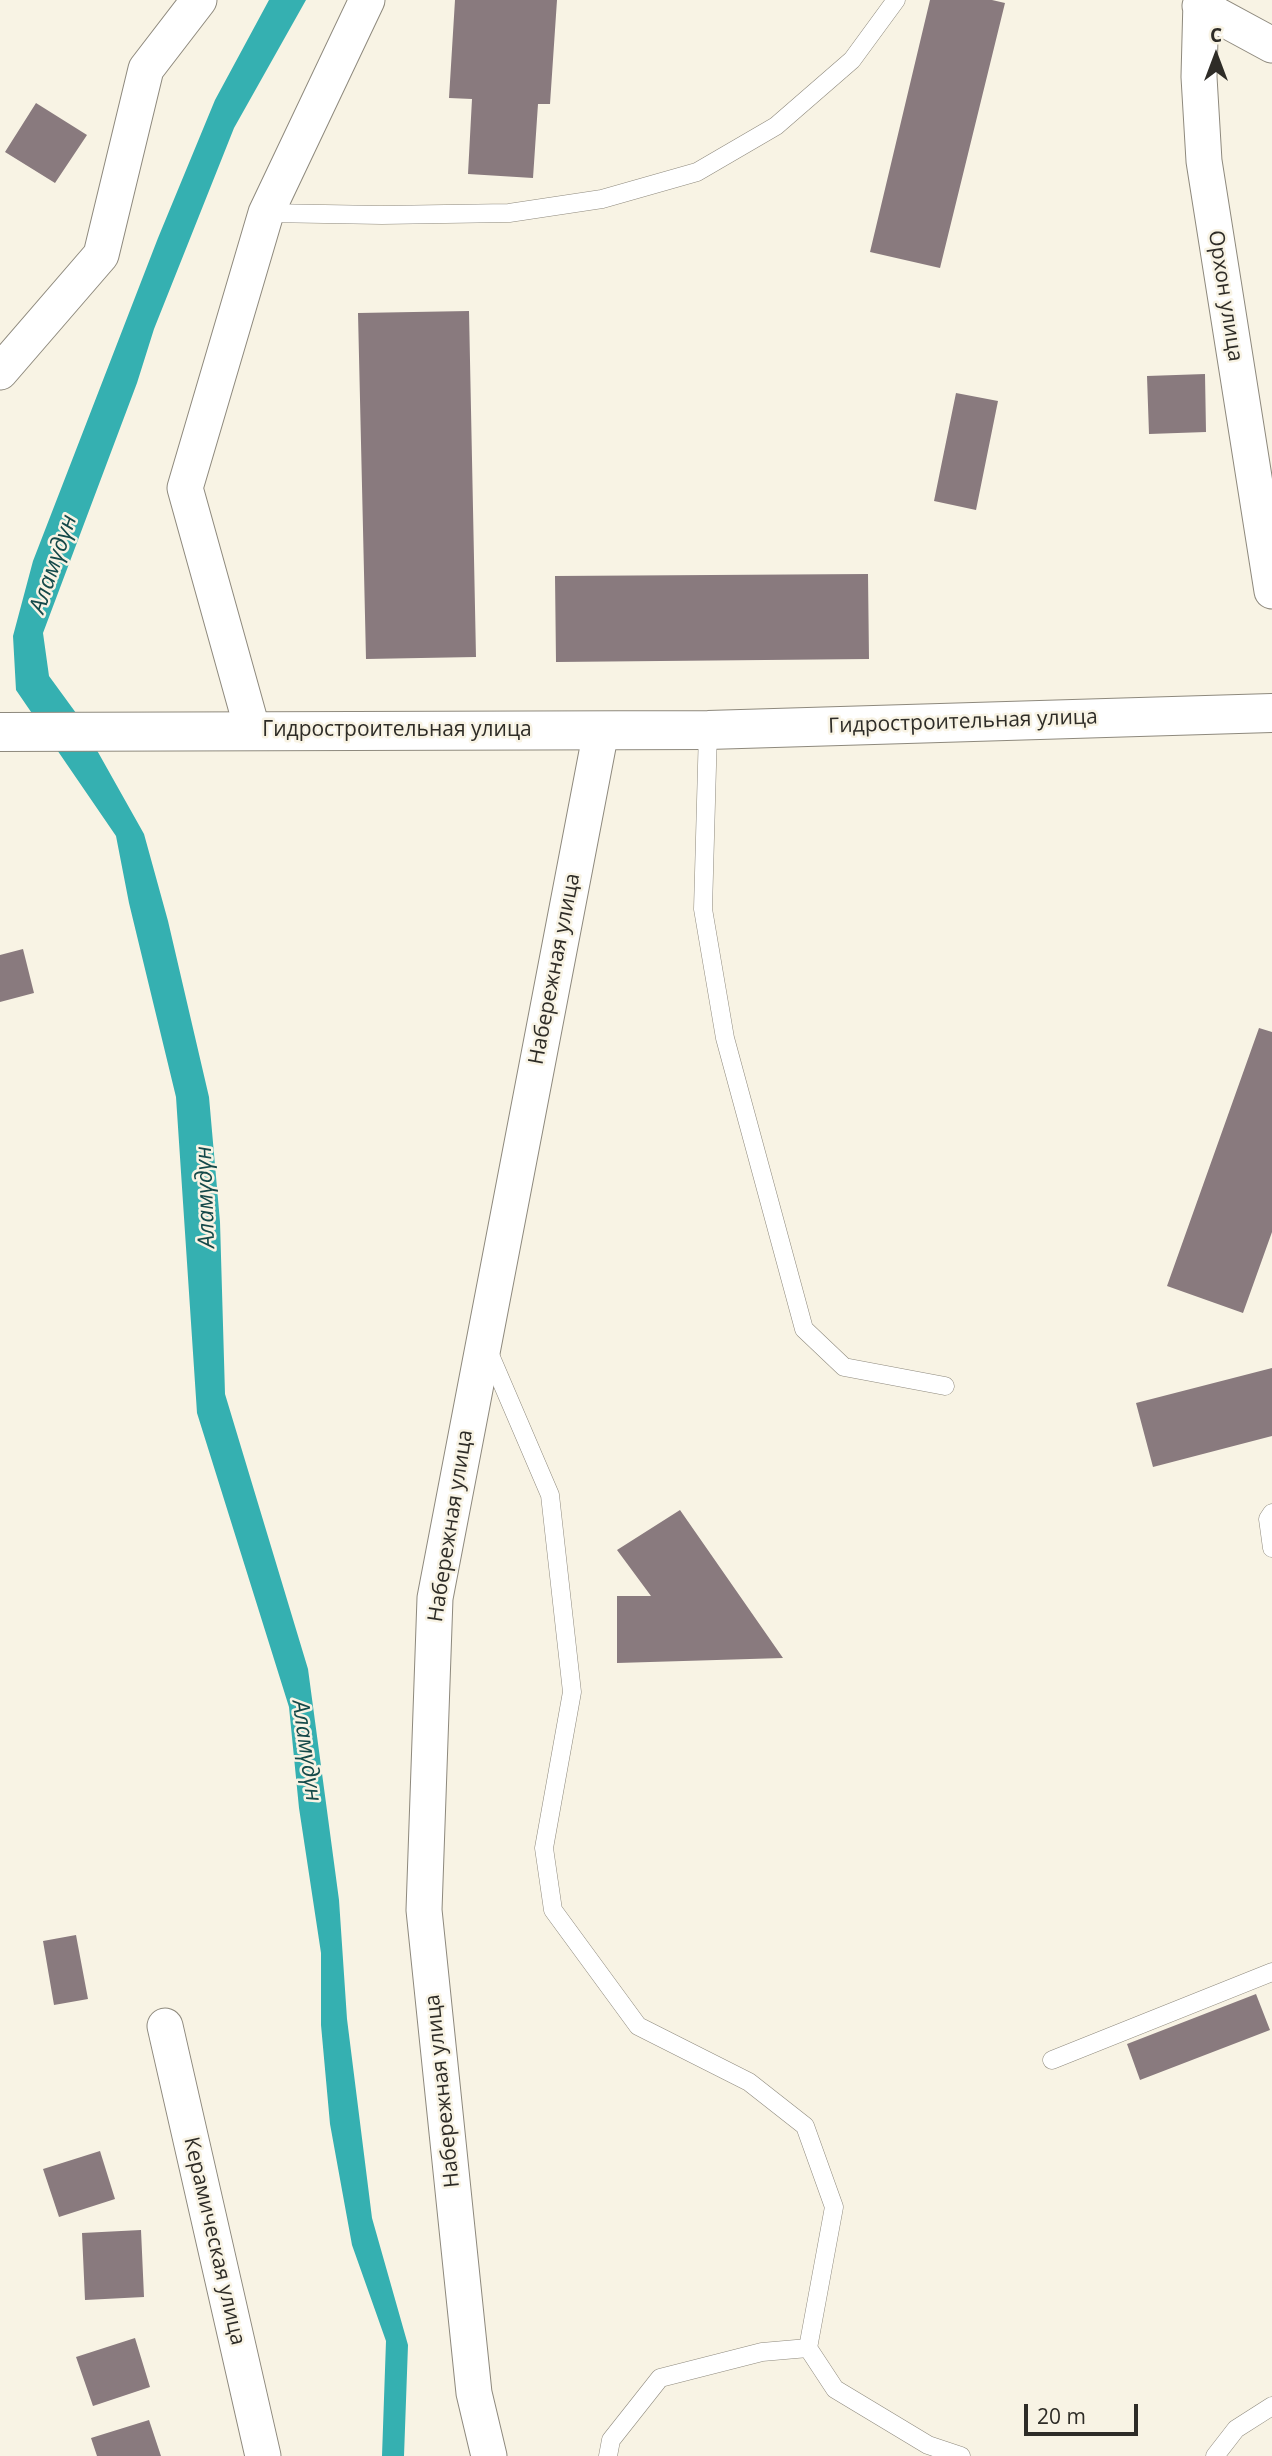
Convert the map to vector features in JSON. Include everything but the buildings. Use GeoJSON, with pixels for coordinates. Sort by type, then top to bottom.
{"type":"FeatureCollection","features":[{"type":"Feature","properties":{"kind":"street"},"geometry":{"type":"LineString","coordinates":[[0,372],[101,255],[146,69],[199,0]]}},
{"type":"Feature","properties":{"kind":"street","name":"Гидростроительная улица"},"geometry":{"type":"LineString","coordinates":[[367,0],[266,213],[185,488],[253,732],[708,730],[1272,713]]}},
{"type":"Feature","properties":{"kind":"street"},"geometry":{"type":"LineString","coordinates":[[1200,3],[1272,45]]}},
{"type":"Feature","properties":{"kind":"street","name":"Орхон улица"},"geometry":{"type":"LineString","coordinates":[[1200,3],[1199,77],[1204,161],[1272,591]]}},
{"type":"Feature","properties":{"kind":"street","name":"Набережная улица"},"geometry":{"type":"LineString","coordinates":[[489,2456],[474,2393],[424,1910],[435,1598],[601,731]]}},
{"type":"Feature","properties":{"kind":"street"},"geometry":{"type":"LineString","coordinates":[[0,732],[253,732]]}},
{"type":"Feature","properties":{"kind":"street","name":"Керамическая улица"},"geometry":{"type":"LineString","coordinates":[[164,2026],[263,2456]]}},
{"type":"Feature","properties":{"kind":"lane"},"geometry":{"type":"LineString","coordinates":[[266,213],[509,213],[602,199],[697,172],[776,126],[852,60],[896,0]]}},
{"type":"Feature","properties":{"kind":"lane"},"geometry":{"type":"LineString","coordinates":[[708,730],[703,909],[725,1038],[804,1329],[844,1367],[945,1386]]}},
{"type":"Feature","properties":{"kind":"lane"},"geometry":{"type":"LineString","coordinates":[[484,1342],[550,1495],[572,1692],[544,1848],[552,1910],[638,2026],[749,2082],[804,2126],[834,2207],[808,2348],[835,2389],[928,2445],[961,2456]]}},
{"type":"Feature","properties":{"kind":"lane"},"geometry":{"type":"LineString","coordinates":[[1272,1513],[1268,1519],[1272,1548]]}},
{"type":"Feature","properties":{"kind":"lane"},"geometry":{"type":"LineString","coordinates":[[1052,2060],[1272,1972]]}},
{"type":"Feature","properties":{"kind":"lane"},"geometry":{"type":"LineString","coordinates":[[608,2456],[611,2440],[660,2378],[762,2353],[808,2348]]}},
{"type":"Feature","properties":{"kind":"lane"},"geometry":{"type":"LineString","coordinates":[[1215,2456],[1236,2429],[1272,2406]]}},
{"type":"Feature","properties":{"kind":"water","name":"Аламүдүн"},"geometry":{"type":"Polygon","coordinates":[[[269,0],[306,0],[234,128],[154,329],[137,383],[43,633],[49,676],[76,713],[144,834],[168,921],[209,1097],[220,1222],[225,1394],[308,1669],[339,1900],[347,2019],[372,2218],[408,2345],[404,2456],[382,2456],[386,2341],[352,2245],[330,2124],[321,2025],[321,1953],[299,1808],[289,1707],[197,1413],[176,1097],[129,903],[116,836],[16,690],[13,636],[33,561],[158,238],[215,100],[269,0]]]}}]}
